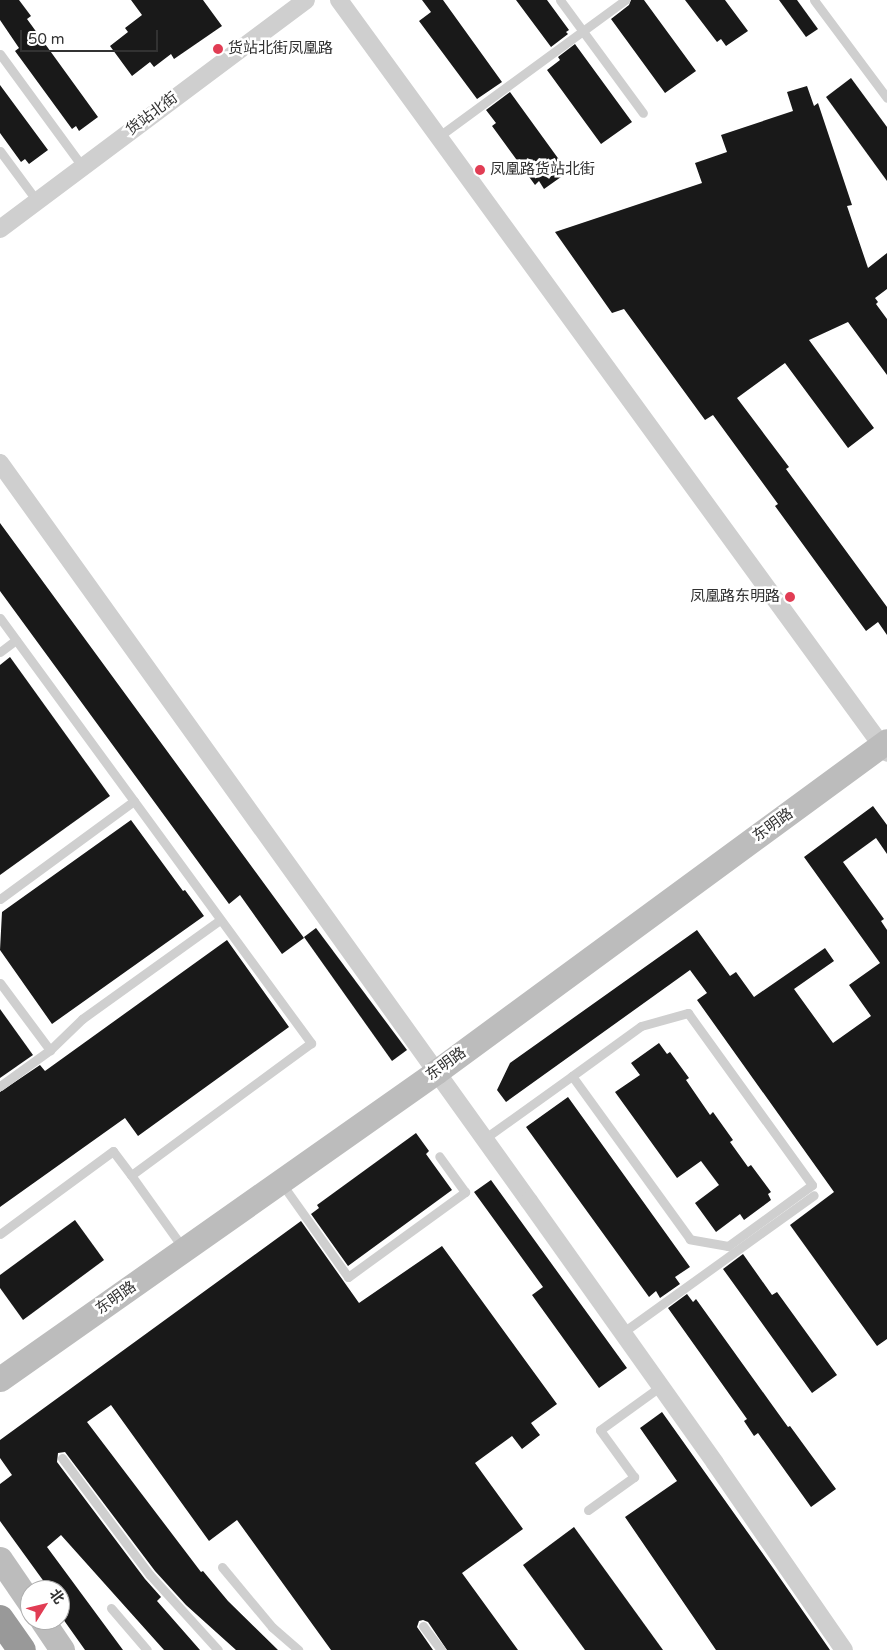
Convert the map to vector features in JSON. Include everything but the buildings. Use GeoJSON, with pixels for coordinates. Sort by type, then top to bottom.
{"type":"FeatureCollection","features":[{"type":"Feature","properties":{"kind":"highway"},"geometry":{"type":"LineString","coordinates":[[0,1619],[22,1650]]}},
{"type":"Feature","properties":{"kind":"street","name":"货站北街"},"geometry":{"type":"LineString","coordinates":[[0,229],[306,0]]}},
{"type":"Feature","properties":{"kind":"street"},"geometry":{"type":"LineString","coordinates":[[339,0],[885,747]]}},
{"type":"Feature","properties":{"kind":"street"},"geometry":{"type":"LineString","coordinates":[[0,463],[661,1386],[844,1650]]}},
{"type":"Feature","properties":{"kind":"street","name":"东明路"},"geometry":{"type":"LineString","coordinates":[[0,1378],[185,1250],[436,1072],[885,747]]}},
{"type":"Feature","properties":{"kind":"street"},"geometry":{"type":"LineString","coordinates":[[0,1559],[20,1588]]}},
{"type":"Feature","properties":{"kind":"street"},"geometry":{"type":"LineString","coordinates":[[49,1630],[62,1650]]}},
{"type":"Feature","properties":{"kind":"lane"},"geometry":{"type":"LineString","coordinates":[[560,0],[643,113]]}},
{"type":"Feature","properties":{"kind":"lane"},"geometry":{"type":"LineString","coordinates":[[438,137],[625,0]]}},
{"type":"Feature","properties":{"kind":"lane"},"geometry":{"type":"LineString","coordinates":[[814,0],[887,98]]}},
{"type":"Feature","properties":{"kind":"lane"},"geometry":{"type":"LineString","coordinates":[[0,54],[82,166]]}},
{"type":"Feature","properties":{"kind":"lane"},"geometry":{"type":"LineString","coordinates":[[0,151],[37,202]]}},
{"type":"Feature","properties":{"kind":"lane"},"geometry":{"type":"LineString","coordinates":[[0,618],[311,1043],[131,1175]]}},
{"type":"Feature","properties":{"kind":"lane"},"geometry":{"type":"LineString","coordinates":[[0,652],[16,640]]}},
{"type":"Feature","properties":{"kind":"lane"},"geometry":{"type":"LineString","coordinates":[[0,899],[134,801]]}},
{"type":"Feature","properties":{"kind":"lane"},"geometry":{"type":"LineString","coordinates":[[0,1086],[50,1050],[82,1019],[220,920]]}},
{"type":"Feature","properties":{"kind":"lane"},"geometry":{"type":"LineString","coordinates":[[0,983],[50,1050]]}},
{"type":"Feature","properties":{"kind":"lane"},"geometry":{"type":"LineString","coordinates":[[484,1139],[641,1026],[688,1013],[812,1185],[728,1246],[690,1239],[572,1076]]}},
{"type":"Feature","properties":{"kind":"lane"},"geometry":{"type":"LineString","coordinates":[[0,1234],[113,1151],[185,1250]]}},
{"type":"Feature","properties":{"kind":"lane"},"geometry":{"type":"LineString","coordinates":[[280,1181],[348,1277],[465,1192],[438,1156]]}},
{"type":"Feature","properties":{"kind":"lane"},"geometry":{"type":"LineString","coordinates":[[622,1332],[814,1195]]}},
{"type":"Feature","properties":{"kind":"lane"},"geometry":{"type":"LineString","coordinates":[[588,1510],[634,1477],[600,1430],[661,1386]]}},
{"type":"Feature","properties":{"kind":"lane"},"geometry":{"type":"LineString","coordinates":[[62,1458],[150,1575],[218,1650]]}},
{"type":"Feature","properties":{"kind":"lane"},"geometry":{"type":"LineString","coordinates":[[222,1567],[272,1627],[298,1650]]}},
{"type":"Feature","properties":{"kind":"lane"},"geometry":{"type":"LineString","coordinates":[[111,1608],[147,1650]]}},
{"type":"Feature","properties":{"kind":"lane"},"geometry":{"type":"LineString","coordinates":[[423,1626],[441,1650]]}},
{"type":"Feature","properties":{"kind":"place","name":"货站北街凤凰路"},"geometry":{"type":"Point","coordinates":[218,49]}},
{"type":"Feature","properties":{"kind":"place","name":"凤凰路货站北街"},"geometry":{"type":"Point","coordinates":[480,170]}},
{"type":"Feature","properties":{"kind":"place","name":"凤凰路东明路"},"geometry":{"type":"Point","coordinates":[790,597]}}]}
